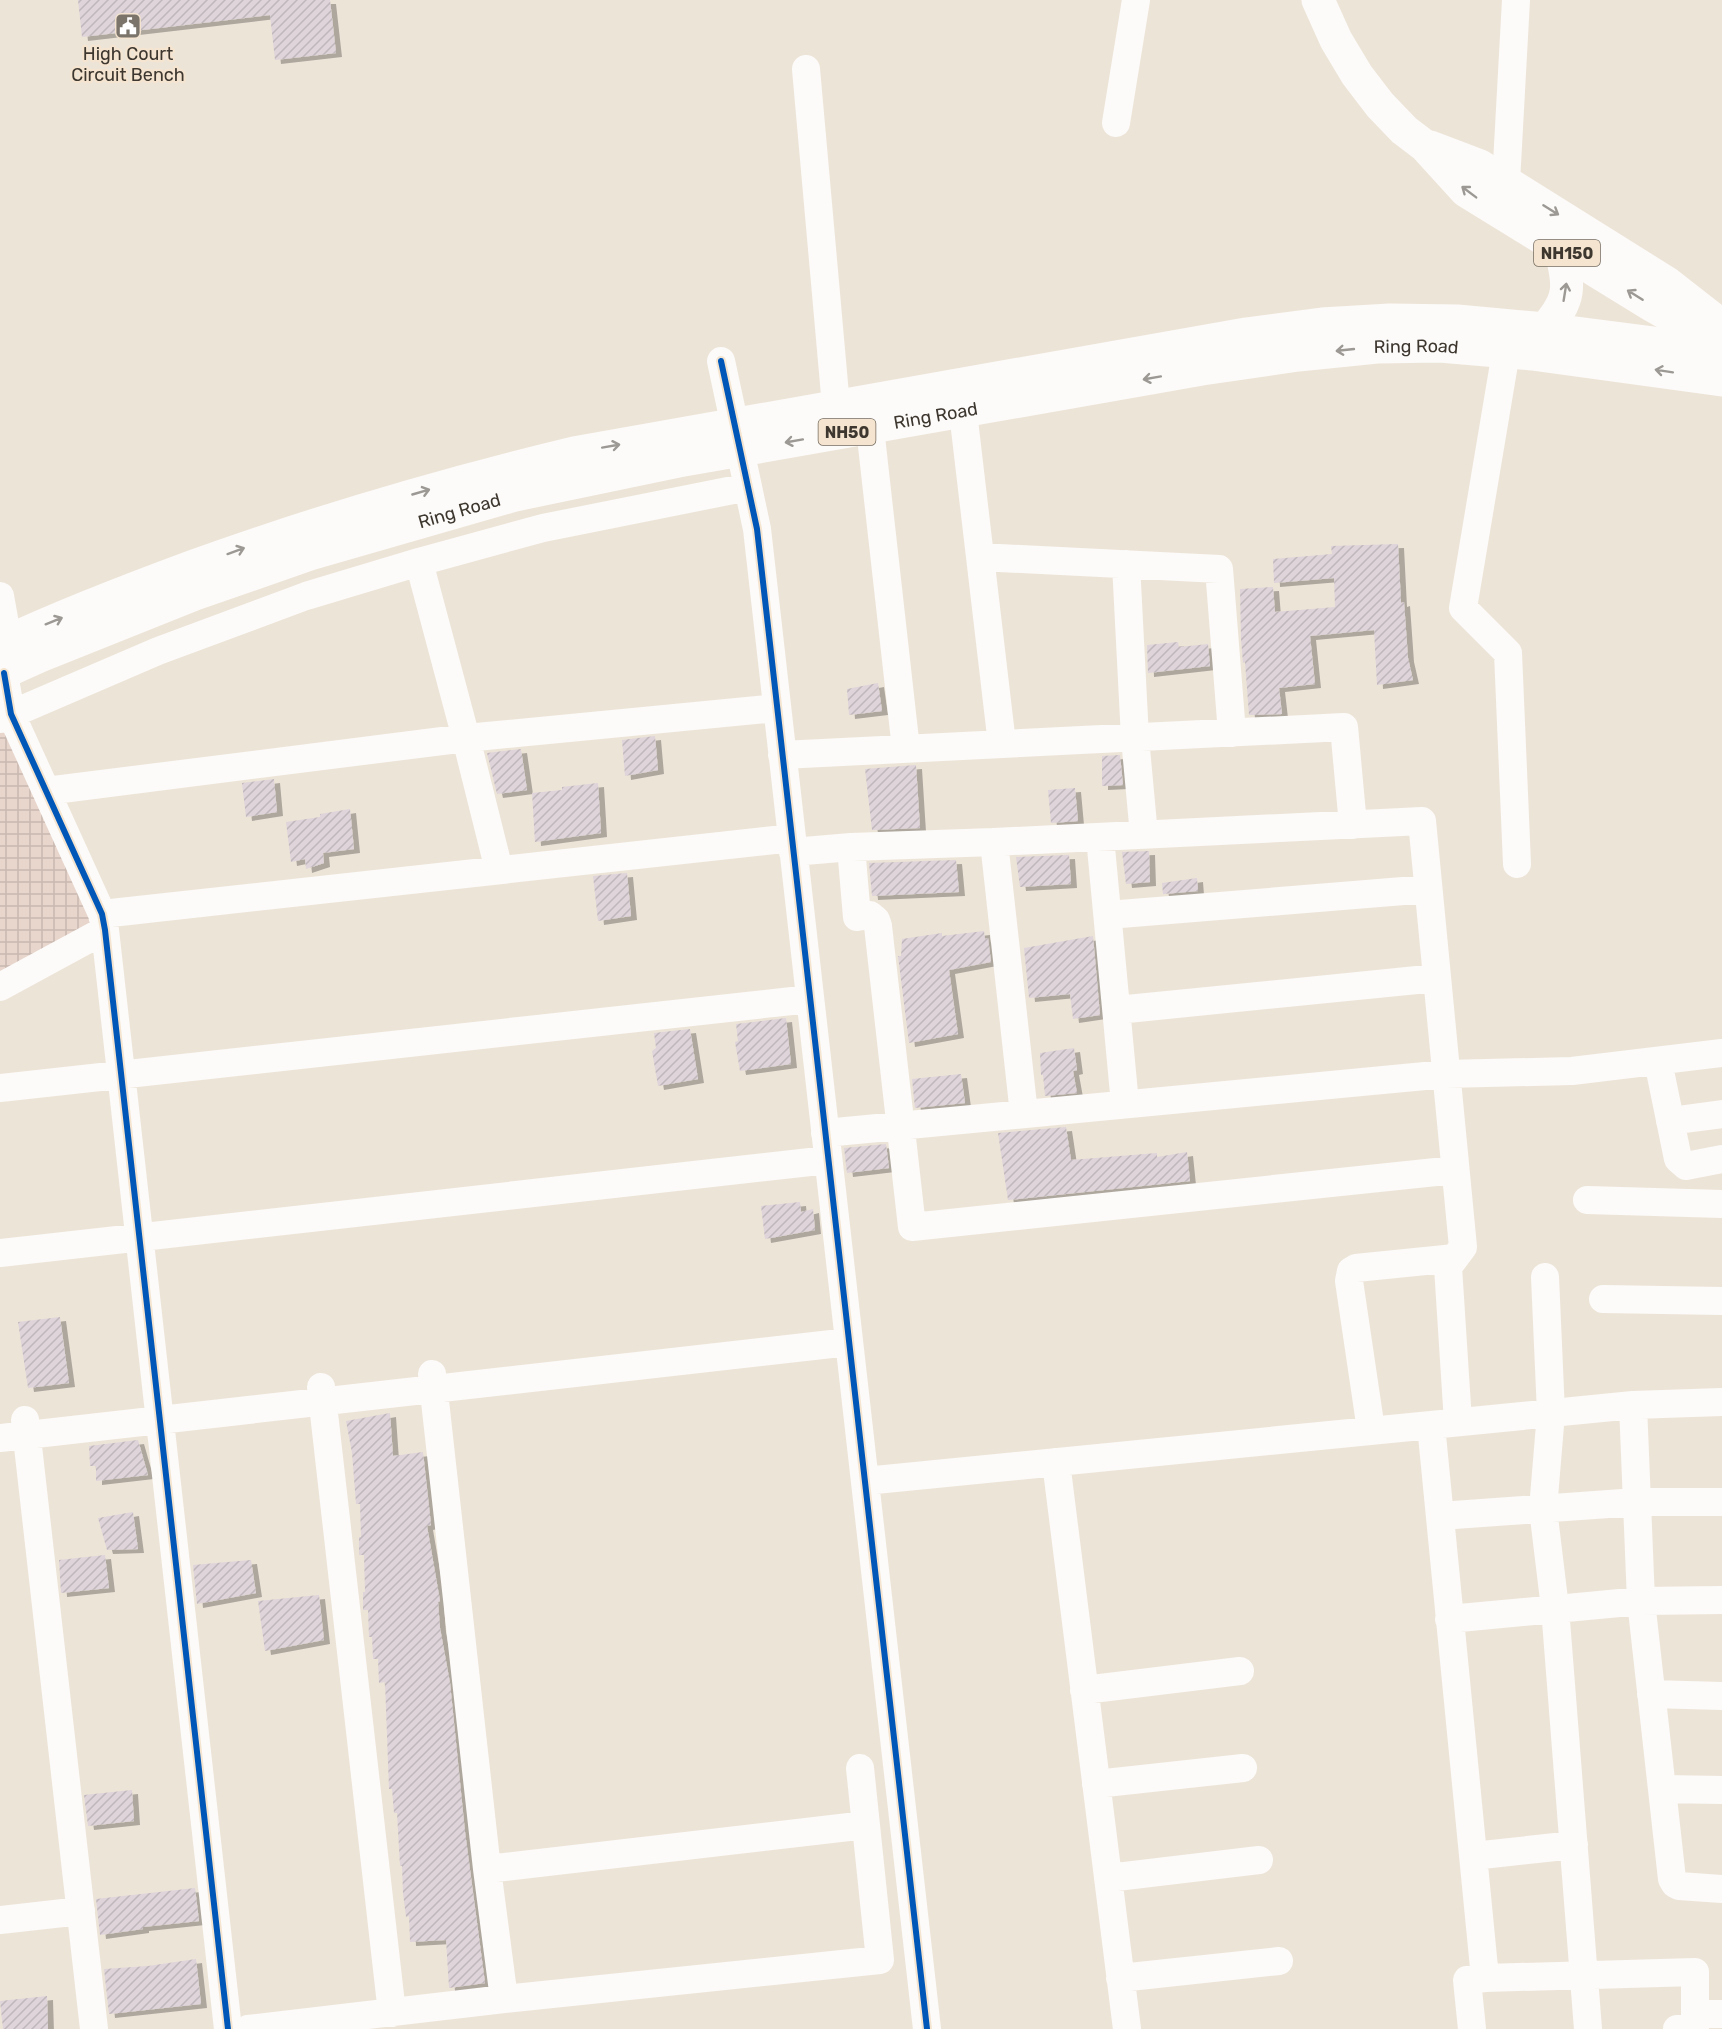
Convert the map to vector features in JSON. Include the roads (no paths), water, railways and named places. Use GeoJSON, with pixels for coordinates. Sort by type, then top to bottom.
{"type":"FeatureCollection","features":[{"type":"Feature","properties":{"kind":"highway","name":"NH150"},"geometry":{"type":"LineString","coordinates":[[1318,0],[1336,40],[1357,75],[1380,105],[1425,146],[1466,191],[1653,306],[1722,345]]}},
{"type":"Feature","properties":{"kind":"highway","name":"NH150"},"geometry":{"type":"LineString","coordinates":[[1425,146],[1480,166],[1668,283],[1722,326]]}},
{"type":"Feature","properties":{"kind":"highway"},"geometry":{"type":"LineString","coordinates":[[1545,329],[1560,311],[1565,296],[1567,279],[1561,250]]}},
{"type":"Feature","properties":{"kind":"highway","name":"Ring Road"},"geometry":{"type":"LineString","coordinates":[[2,660],[40,656],[195,594],[310,554],[515,495],[678,461],[737,437],[836,406],[1235,336],[1322,324],[1390,320],[1457,321],[1545,329],[1722,352]]}},
{"type":"Feature","properties":{"kind":"highway","name":"Ring Road"},"geometry":{"type":"LineString","coordinates":[[737,437],[870,428],[1202,369],[1298,355],[1377,347],[1440,346],[1506,352],[1639,367],[1722,380]]}},
{"type":"Feature","properties":{"kind":"street"},"geometry":{"type":"LineString","coordinates":[[1116,123],[1136,0]]}},
{"type":"Feature","properties":{"kind":"street"},"geometry":{"type":"LineString","coordinates":[[1506,182],[1516,0]]}},
{"type":"Feature","properties":{"kind":"street"},"geometry":{"type":"LineString","coordinates":[[806,69],[836,406]]}},
{"type":"Feature","properties":{"kind":"street"},"geometry":{"type":"LineString","coordinates":[[1506,352],[1463,608],[1508,653],[1517,864]]}},
{"type":"Feature","properties":{"kind":"street"},"geometry":{"type":"LineString","coordinates":[[722,361],[757,529],[927,2029]]}},
{"type":"Feature","properties":{"kind":"street"},"geometry":{"type":"LineString","coordinates":[[963,412],[1002,744]]}},
{"type":"Feature","properties":{"kind":"street"},"geometry":{"type":"LineString","coordinates":[[870,428],[906,749]]}},
{"type":"Feature","properties":{"kind":"street"},"geometry":{"type":"LineString","coordinates":[[5,717],[158,651],[306,596],[419,561],[543,528],[748,487]]}},
{"type":"Feature","properties":{"kind":"street"},"geometry":{"type":"LineString","coordinates":[[980,557],[1219,569],[1232,733]]}},
{"type":"Feature","properties":{"kind":"street"},"geometry":{"type":"LineString","coordinates":[[419,561],[499,870]]}},
{"type":"Feature","properties":{"kind":"street"},"geometry":{"type":"LineString","coordinates":[[1126,564],[1135,738],[1144,835]]}},
{"type":"Feature","properties":{"kind":"street"},"geometry":{"type":"LineString","coordinates":[[0,596],[5,717],[46,791],[103,922],[228,2029]]}},
{"type":"Feature","properties":{"kind":"street"},"geometry":{"type":"LineString","coordinates":[[46,791],[466,738],[777,708]]}},
{"type":"Feature","properties":{"kind":"street"},"geometry":{"type":"LineString","coordinates":[[782,755],[1344,727],[1353,825]]}},
{"type":"Feature","properties":{"kind":"street"},"geometry":{"type":"LineString","coordinates":[[0,987],[103,922],[499,870],[793,845],[850,847],[994,842],[1422,821],[1463,1247],[1448,1267],[1440,1516],[1485,1978]]}},
{"type":"Feature","properties":{"kind":"street"},"geometry":{"type":"LineString","coordinates":[[1100,837],[1125,1104]]}},
{"type":"Feature","properties":{"kind":"street"},"geometry":{"type":"LineString","coordinates":[[994,842],[1024,1114]]}},
{"type":"Feature","properties":{"kind":"street"},"geometry":{"type":"LineString","coordinates":[[850,847],[856,917],[870,915],[876,920],[878,926],[912,1227],[1455,1170]]}},
{"type":"Feature","properties":{"kind":"street"},"geometry":{"type":"LineString","coordinates":[[1108,915],[1428,889]]}},
{"type":"Feature","properties":{"kind":"street"},"geometry":{"type":"LineString","coordinates":[[1117,1010],[1437,978]]}},
{"type":"Feature","properties":{"kind":"street"},"geometry":{"type":"LineString","coordinates":[[0,1088],[810,999]]}},
{"type":"Feature","properties":{"kind":"street"},"geometry":{"type":"LineString","coordinates":[[0,1252],[140,1237],[827,1146],[900,1125],[1446,1074],[1572,1071],[1722,1053]]}},
{"type":"Feature","properties":{"kind":"street"},"geometry":{"type":"LineString","coordinates":[[1658,1061],[1678,1159],[1682,1164],[1691,1166],[1722,1159]]}},
{"type":"Feature","properties":{"kind":"street"},"geometry":{"type":"LineString","coordinates":[[1670,1121],[1722,1114]]}},
{"type":"Feature","properties":{"kind":"street"},"geometry":{"type":"LineString","coordinates":[[1587,1200],[1722,1204]]}},
{"type":"Feature","properties":{"kind":"street"},"geometry":{"type":"LineString","coordinates":[[1371,1430],[1349,1281],[1351,1271],[1356,1268],[1455,1258]]}},
{"type":"Feature","properties":{"kind":"street"},"geometry":{"type":"LineString","coordinates":[[1545,1277],[1551,1413],[1543,1509],[1555,1608],[1588,2029]]}},
{"type":"Feature","properties":{"kind":"street"},"geometry":{"type":"LineString","coordinates":[[1603,1299],[1722,1301]]}},
{"type":"Feature","properties":{"kind":"street"},"geometry":{"type":"LineString","coordinates":[[94,2029],[72,1912],[12,1429],[848,1335]]}},
{"type":"Feature","properties":{"kind":"street"},"geometry":{"type":"LineString","coordinates":[[433,1382],[487,1869],[504,1999]]}},
{"type":"Feature","properties":{"kind":"street"},"geometry":{"type":"LineString","coordinates":[[322,1394],[392,2013]]}},
{"type":"Feature","properties":{"kind":"street"},"geometry":{"type":"LineString","coordinates":[[865,1480],[1633,1405],[1722,1402]]}},
{"type":"Feature","properties":{"kind":"street"},"geometry":{"type":"LineString","coordinates":[[1633,1405],[1641,1601],[1672,1879],[1675,1884],[1722,1889]]}},
{"type":"Feature","properties":{"kind":"street"},"geometry":{"type":"LineString","coordinates":[[1056,1462],[1126,2029]]}},
{"type":"Feature","properties":{"kind":"street"},"geometry":{"type":"LineString","coordinates":[[1440,1516],[1637,1502],[1722,1502]]}},
{"type":"Feature","properties":{"kind":"street"},"geometry":{"type":"LineString","coordinates":[[1449,1618],[1641,1601],[1722,1600]]}},
{"type":"Feature","properties":{"kind":"street"},"geometry":{"type":"LineString","coordinates":[[1084,1690],[1240,1671]]}},
{"type":"Feature","properties":{"kind":"street"},"geometry":{"type":"LineString","coordinates":[[1651,1694],[1722,1696]]}},
{"type":"Feature","properties":{"kind":"street"},"geometry":{"type":"LineString","coordinates":[[248,2029],[504,1999],[880,1960],[860,1768]]}},
{"type":"Feature","properties":{"kind":"street"},"geometry":{"type":"LineString","coordinates":[[1096,1784],[1243,1768]]}},
{"type":"Feature","properties":{"kind":"street"},"geometry":{"type":"LineString","coordinates":[[1662,1789],[1722,1790]]}},
{"type":"Feature","properties":{"kind":"street"},"geometry":{"type":"LineString","coordinates":[[487,1869],[866,1825]]}},
{"type":"Feature","properties":{"kind":"street"},"geometry":{"type":"LineString","coordinates":[[1473,1856],[1574,1845]]}},
{"type":"Feature","properties":{"kind":"street"},"geometry":{"type":"LineString","coordinates":[[1108,1878],[1259,1860]]}},
{"type":"Feature","properties":{"kind":"street"},"geometry":{"type":"LineString","coordinates":[[0,1920],[72,1912]]}},
{"type":"Feature","properties":{"kind":"street"},"geometry":{"type":"LineString","coordinates":[[72,1912],[77,2029]]}},
{"type":"Feature","properties":{"kind":"street"},"geometry":{"type":"LineString","coordinates":[[1120,1978],[1280,1961]]}},
{"type":"Feature","properties":{"kind":"street"},"geometry":{"type":"LineString","coordinates":[[1472,2029],[1467,1980],[1584,1974],[1695,1972],[1697,2023]]}},
{"type":"Feature","properties":{"kind":"place","name":"High Court Circuit Bench"},"geometry":{"type":"Point","coordinates":[128,26]}}]}
